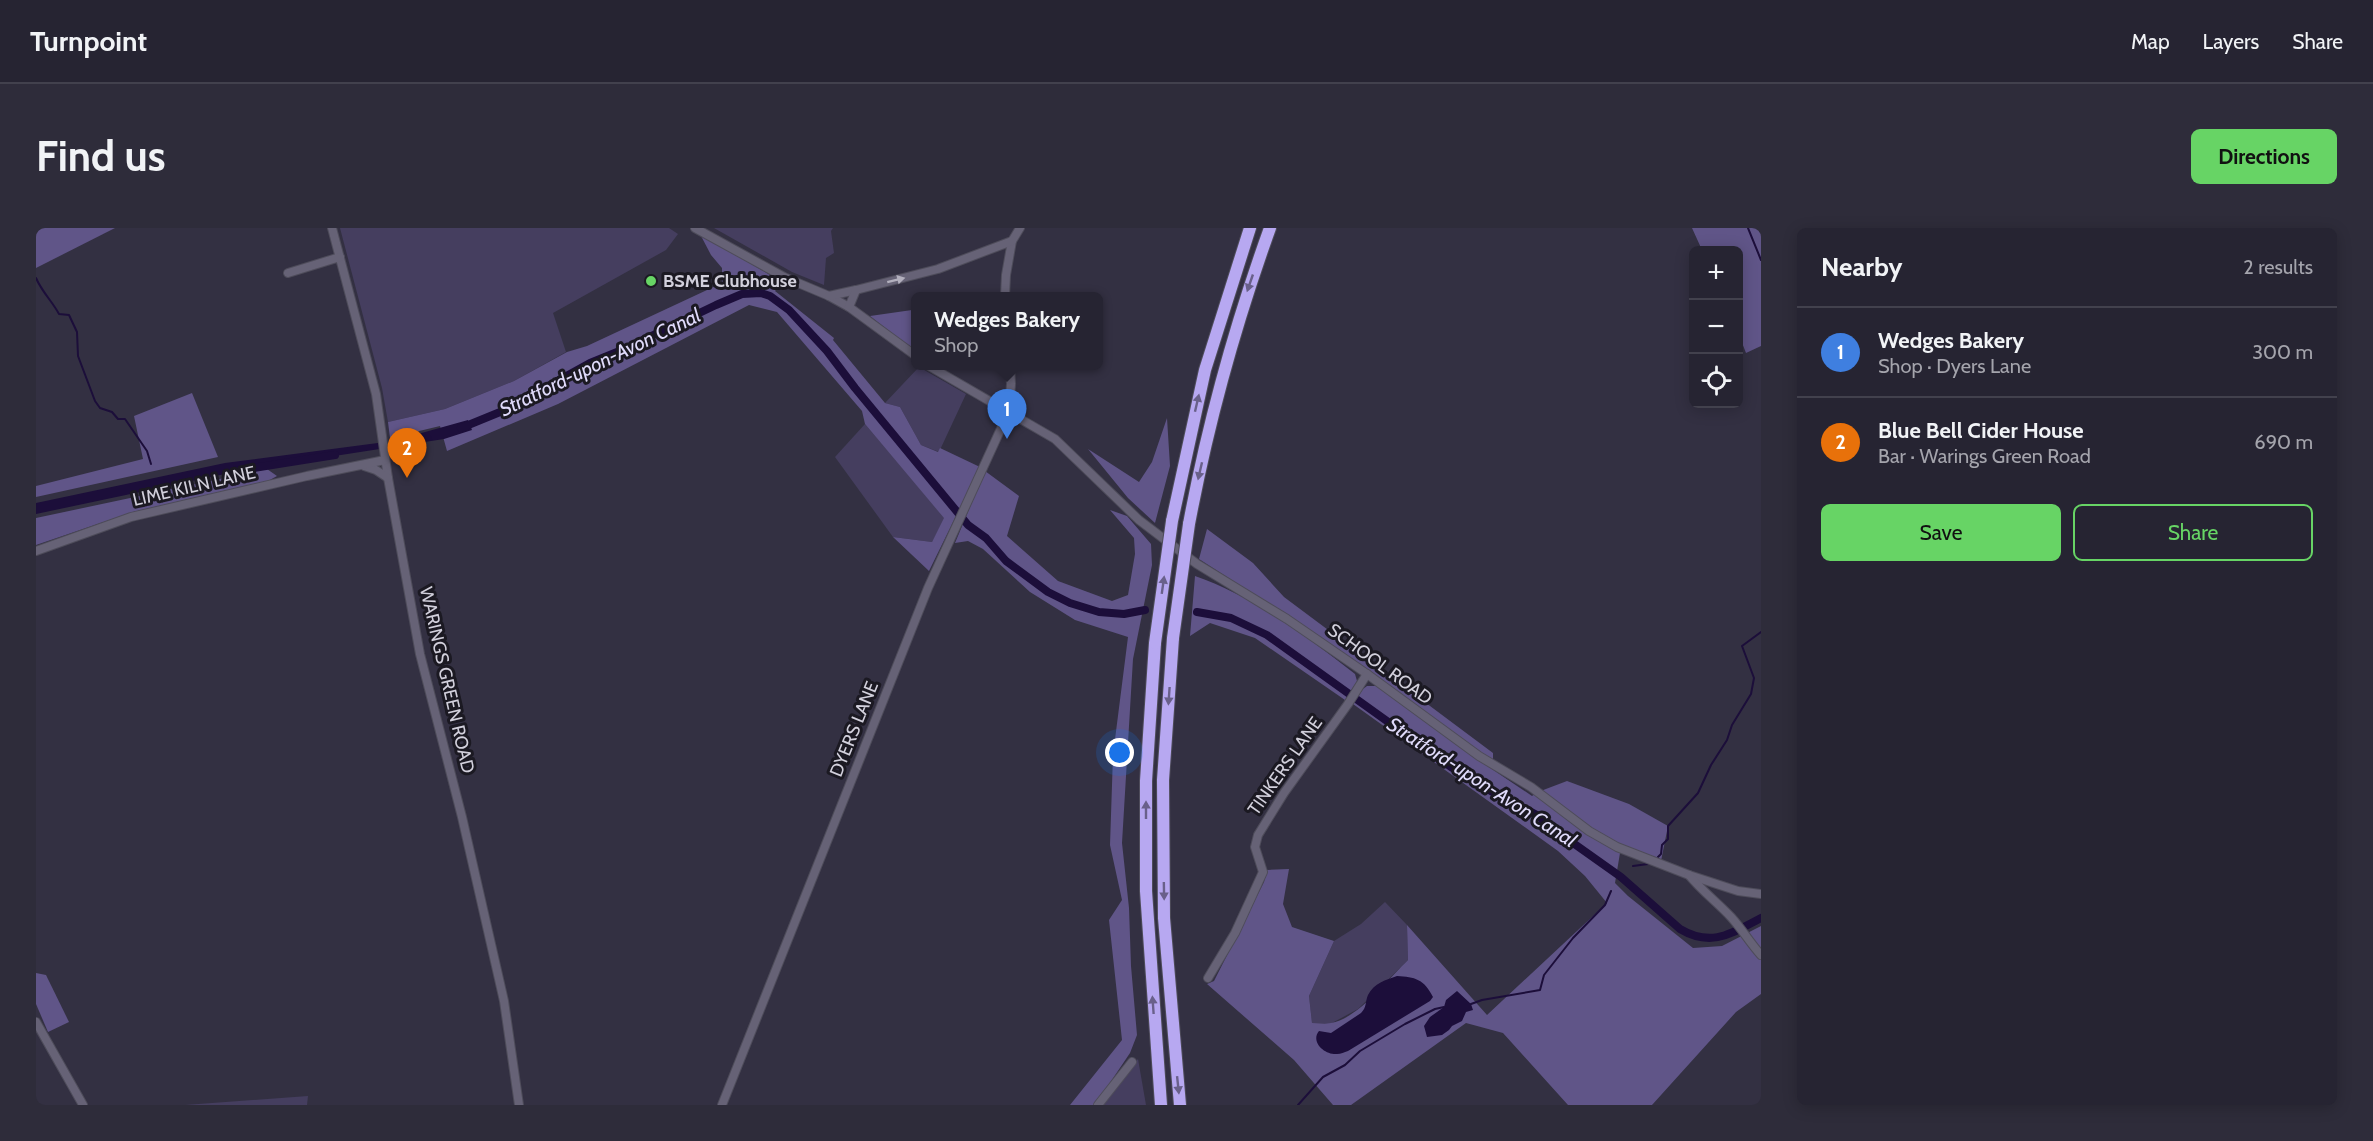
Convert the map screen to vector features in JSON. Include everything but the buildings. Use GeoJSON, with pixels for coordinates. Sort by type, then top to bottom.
{"type":"FeatureCollection","features":[{"type":"Feature","properties":{"kind":"highway"},"geometry":{"type":"LineString","coordinates":[[1161,1105],[1146,891],[1146,781],[1155,643],[1172,521],[1205,370],[1250,228]]}},
{"type":"Feature","properties":{"kind":"highway"},"geometry":{"type":"LineString","coordinates":[[1180,1105],[1164,918],[1163,780],[1173,638],[1189,524],[1220,386],[1244,301],[1270,228]]}},
{"type":"Feature","properties":{"kind":"street","name":"WARINGS GREEN ROAD"},"geometry":{"type":"LineString","coordinates":[[332,228],[376,394],[388,478],[420,654],[460,809],[504,1001],[519,1105]]}},
{"type":"Feature","properties":{"kind":"street"},"geometry":{"type":"LineString","coordinates":[[695,228],[783,277],[849,307],[911,353]]}},
{"type":"Feature","properties":{"kind":"street"},"geometry":{"type":"LineString","coordinates":[[1005,292],[1012,241],[1020,228]]}},
{"type":"Feature","properties":{"kind":"street"},"geometry":{"type":"LineString","coordinates":[[829,296],[938,269],[1012,241]]}},
{"type":"Feature","properties":{"kind":"street"},"geometry":{"type":"LineString","coordinates":[[288,273],[340,257]]}},
{"type":"Feature","properties":{"kind":"street"},"geometry":{"type":"LineString","coordinates":[[849,307],[856,290]]}},
{"type":"Feature","properties":{"kind":"street","name":"SCHOOL ROAD"},"geometry":{"type":"LineString","coordinates":[[936,370],[1055,439],[1139,520],[1197,564],[1287,619],[1479,756],[1531,787],[1589,831],[1617,848],[1689,875],[1738,891],[1761,894]]}},
{"type":"Feature","properties":{"kind":"street","name":"DYERS LANE"},"geometry":{"type":"LineString","coordinates":[[722,1105],[924,599],[1009,411],[1010,370]]}},
{"type":"Feature","properties":{"kind":"street","name":"LIME KILN LANE"},"geometry":{"type":"LineString","coordinates":[[36,551],[131,517],[307,476],[363,466],[385,457]]}},
{"type":"Feature","properties":{"kind":"street"},"geometry":{"type":"LineString","coordinates":[[363,466],[376,470],[388,478]]}},
{"type":"Feature","properties":{"kind":"street","name":"TINKERS LANE"},"geometry":{"type":"LineString","coordinates":[[1208,978],[1236,933],[1263,872],[1255,847],[1258,835],[1284,793],[1367,674]]}},
{"type":"Feature","properties":{"kind":"street"},"geometry":{"type":"LineString","coordinates":[[1689,875],[1701,891],[1731,918],[1761,955]]}},
{"type":"Feature","properties":{"kind":"street"},"geometry":{"type":"LineString","coordinates":[[36,1022],[83,1105]]}},
{"type":"Feature","properties":{"kind":"street"},"geometry":{"type":"LineString","coordinates":[[1098,1105],[1132,1062]]}},
{"type":"Feature","properties":{"kind":"shaded area"},"geometry":{"type":"Polygon","coordinates":[[[36,228],[115,228],[36,268],[36,228]]]}},
{"type":"Feature","properties":{"kind":"shaded area"},"geometry":{"type":"Polygon","coordinates":[[[340,228],[669,228],[678,234],[666,250],[553,313],[566,352],[514,381],[445,409],[388,422],[382,388],[340,228]]]}},
{"type":"Feature","properties":{"kind":"shaded area"},"geometry":{"type":"Polygon","coordinates":[[[714,228],[833,228],[831,231],[834,253],[826,258],[824,285],[792,272],[714,228]]]}},
{"type":"Feature","properties":{"kind":"shaded area"},"geometry":{"type":"Polygon","coordinates":[[[1692,228],[1761,228],[1761,346],[1746,353],[1743,345],[1743,246],[1700,246],[1692,228]]]}},
{"type":"Feature","properties":{"kind":"shaded area"},"geometry":{"type":"Polygon","coordinates":[[[700,234],[782,282],[775,291],[834,338],[833,340],[885,403],[900,407],[921,445],[938,452],[940,448],[980,467],[929,571],[893,537],[932,542],[944,518],[865,424],[862,411],[777,312],[749,305],[558,404],[447,451],[440,426],[390,438],[388,422],[445,409],[514,381],[567,352],[587,346],[722,283],[722,268],[711,255],[700,234]]]}},
{"type":"Feature","properties":{"kind":"shaded area"},"geometry":{"type":"Polygon","coordinates":[[[911,310],[911,348],[870,316],[911,310]]]}},
{"type":"Feature","properties":{"kind":"shaded area"},"geometry":{"type":"Polygon","coordinates":[[[916,370],[924,370],[966,394],[939,452],[921,445],[900,407],[885,403],[916,370]]]}},
{"type":"Feature","properties":{"kind":"shaded area"},"geometry":{"type":"Polygon","coordinates":[[[192,393],[218,457],[36,497],[36,486],[143,459],[134,416],[192,393]]]}},
{"type":"Feature","properties":{"kind":"shaded area"},"geometry":{"type":"Polygon","coordinates":[[[1167,418],[1170,466],[1155,523],[1128,498],[1088,449],[1139,482],[1152,462],[1167,418]]]}},
{"type":"Feature","properties":{"kind":"shaded area"},"geometry":{"type":"Polygon","coordinates":[[[468,420],[472,430],[444,439],[244,470],[36,514],[36,503],[225,463],[393,441],[468,420]]]}},
{"type":"Feature","properties":{"kind":"shaded area"},"geometry":{"type":"Polygon","coordinates":[[[865,424],[945,518],[932,542],[893,537],[835,457],[865,424]]]}},
{"type":"Feature","properties":{"kind":"shaded area"},"geometry":{"type":"Polygon","coordinates":[[[267,469],[277,476],[268,481],[133,512],[36,545],[36,518],[267,469]]]}},
{"type":"Feature","properties":{"kind":"shaded area"},"geometry":{"type":"Polygon","coordinates":[[[985,471],[1019,496],[1007,536],[1058,581],[1112,601],[1128,595],[1135,554],[1134,538],[1110,510],[1127,516],[1151,544],[1152,565],[1133,659],[1122,843],[1129,908],[1137,1035],[1130,1053],[1095,1105],[1070,1105],[1122,1040],[1109,920],[1122,900],[1110,845],[1113,755],[1128,637],[1075,620],[1030,592],[983,549],[968,541],[955,543],[985,471]]]}},
{"type":"Feature","properties":{"kind":"shaded area"},"geometry":{"type":"Polygon","coordinates":[[[1207,529],[1253,563],[1284,597],[1493,753],[1493,762],[1199,559],[1207,529]]]}},
{"type":"Feature","properties":{"kind":"shaded area"},"geometry":{"type":"Polygon","coordinates":[[[1195,576],[1259,606],[1299,632],[1355,674],[1357,681],[1345,700],[1255,638],[1210,623],[1190,636],[1195,576]]]}},
{"type":"Feature","properties":{"kind":"shaded area"},"geometry":{"type":"Polygon","coordinates":[[[1367,686],[1380,686],[1471,755],[1532,796],[1567,781],[1629,804],[1668,826],[1661,861],[1621,847],[1615,883],[1693,948],[1722,946],[1761,926],[1761,994],[1736,1012],[1652,1105],[1568,1105],[1503,1033],[1466,1023],[1351,1105],[1333,1105],[1294,1060],[1207,984],[1214,981],[1264,882],[1267,870],[1289,869],[1283,904],[1292,927],[1334,941],[1309,996],[1312,1023],[1342,1020],[1362,1006],[1382,987],[1408,960],[1407,925],[1487,1015],[1607,903],[1585,876],[1558,851],[1353,704],[1367,686]]]}},
{"type":"Feature","properties":{"kind":"shaded area"},"geometry":{"type":"Polygon","coordinates":[[[1385,902],[1407,925],[1408,960],[1358,1009],[1332,1023],[1312,1023],[1309,996],[1334,941],[1361,924],[1385,902]]]}},
{"type":"Feature","properties":{"kind":"shaded area"},"geometry":{"type":"Polygon","coordinates":[[[36,973],[46,975],[69,1022],[48,1032],[36,1004],[36,973]]]}},
{"type":"Feature","properties":{"kind":"shaded area"},"geometry":{"type":"Polygon","coordinates":[[[1397,976],[1418,980],[1426,986],[1433,997],[1348,1051],[1332,1054],[1320,1047],[1316,1039],[1319,1031],[1331,1033],[1361,1013],[1368,995],[1374,988],[1381,982],[1397,976]]]}},
{"type":"Feature","properties":{"kind":"shaded area"},"geometry":{"type":"Polygon","coordinates":[[[1457,991],[1471,1004],[1473,1010],[1466,1012],[1462,1021],[1442,1035],[1427,1037],[1424,1026],[1430,1017],[1444,1007],[1446,1000],[1457,991]]]}},
{"type":"Feature","properties":{"kind":"shaded area"},"geometry":{"type":"Polygon","coordinates":[[[1138,1059],[1146,1105],[1102,1105],[1138,1059]]]}},
{"type":"Feature","properties":{"kind":"shaded area"},"geometry":{"type":"Polygon","coordinates":[[[308,1096],[307,1105],[185,1105],[308,1096]]]}},
{"type":"Feature","properties":{"kind":"waterway"},"geometry":{"type":"LineString","coordinates":[[1748,228],[1761,260]]}},
{"type":"Feature","properties":{"kind":"waterway"},"geometry":{"type":"LineString","coordinates":[[36,278],[59,314],[69,315],[77,332],[78,356],[95,401],[100,408],[112,412],[118,419],[125,419],[147,451],[151,464]]}},
{"type":"Feature","properties":{"kind":"waterway","name":"Stratford-upon-Avon Canal"},"geometry":{"type":"LineString","coordinates":[[461,428],[505,410],[590,363],[716,305],[742,294],[761,293],[770,296],[789,310],[827,351],[968,525],[986,538],[1006,561],[1048,592],[1070,603],[1099,612],[1124,614],[1145,610]]}},
{"type":"Feature","properties":{"kind":"waterway","name":"Stratford-upon-Avon Canal"},"geometry":{"type":"LineString","coordinates":[[234,471],[335,455]]}},
{"type":"Feature","properties":{"kind":"waterway","name":"Stratford-upon-Avon Canal"},"geometry":{"type":"LineString","coordinates":[[1197,612],[1231,618],[1267,635],[1451,767],[1537,815],[1621,877],[1680,929],[1691,935],[1712,938],[1722,936],[1761,918]]}},
{"type":"Feature","properties":{"kind":"waterway"},"geometry":{"type":"LineString","coordinates":[[1658,857],[1661,854],[1662,845],[1668,839],[1668,826],[1698,793],[1711,765],[1727,740],[1732,725],[1751,694],[1754,678],[1742,646],[1761,632]]}},
{"type":"Feature","properties":{"kind":"waterway"},"geometry":{"type":"LineString","coordinates":[[1633,866],[1648,864]]}},
{"type":"Feature","properties":{"kind":"waterway"},"geometry":{"type":"LineString","coordinates":[[1471,1004],[1540,990],[1544,975],[1573,938],[1605,905],[1611,891]]}},
{"type":"Feature","properties":{"kind":"waterway"},"geometry":{"type":"LineString","coordinates":[[1298,1105],[1323,1077],[1345,1065],[1360,1051],[1405,1024],[1444,1007]]}},
{"type":"Feature","properties":{"kind":"place","name":"BSME Clubhouse"},"geometry":{"type":"Point","coordinates":[651,281]}},
{"type":"Feature","properties":{"kind":"place","name":"Wedges Bakery"},"geometry":{"type":"Point","coordinates":[1007,439]}},
{"type":"Feature","properties":{"kind":"place","name":"Blue Bell Cider House"},"geometry":{"type":"Point","coordinates":[407,478]}}]}
